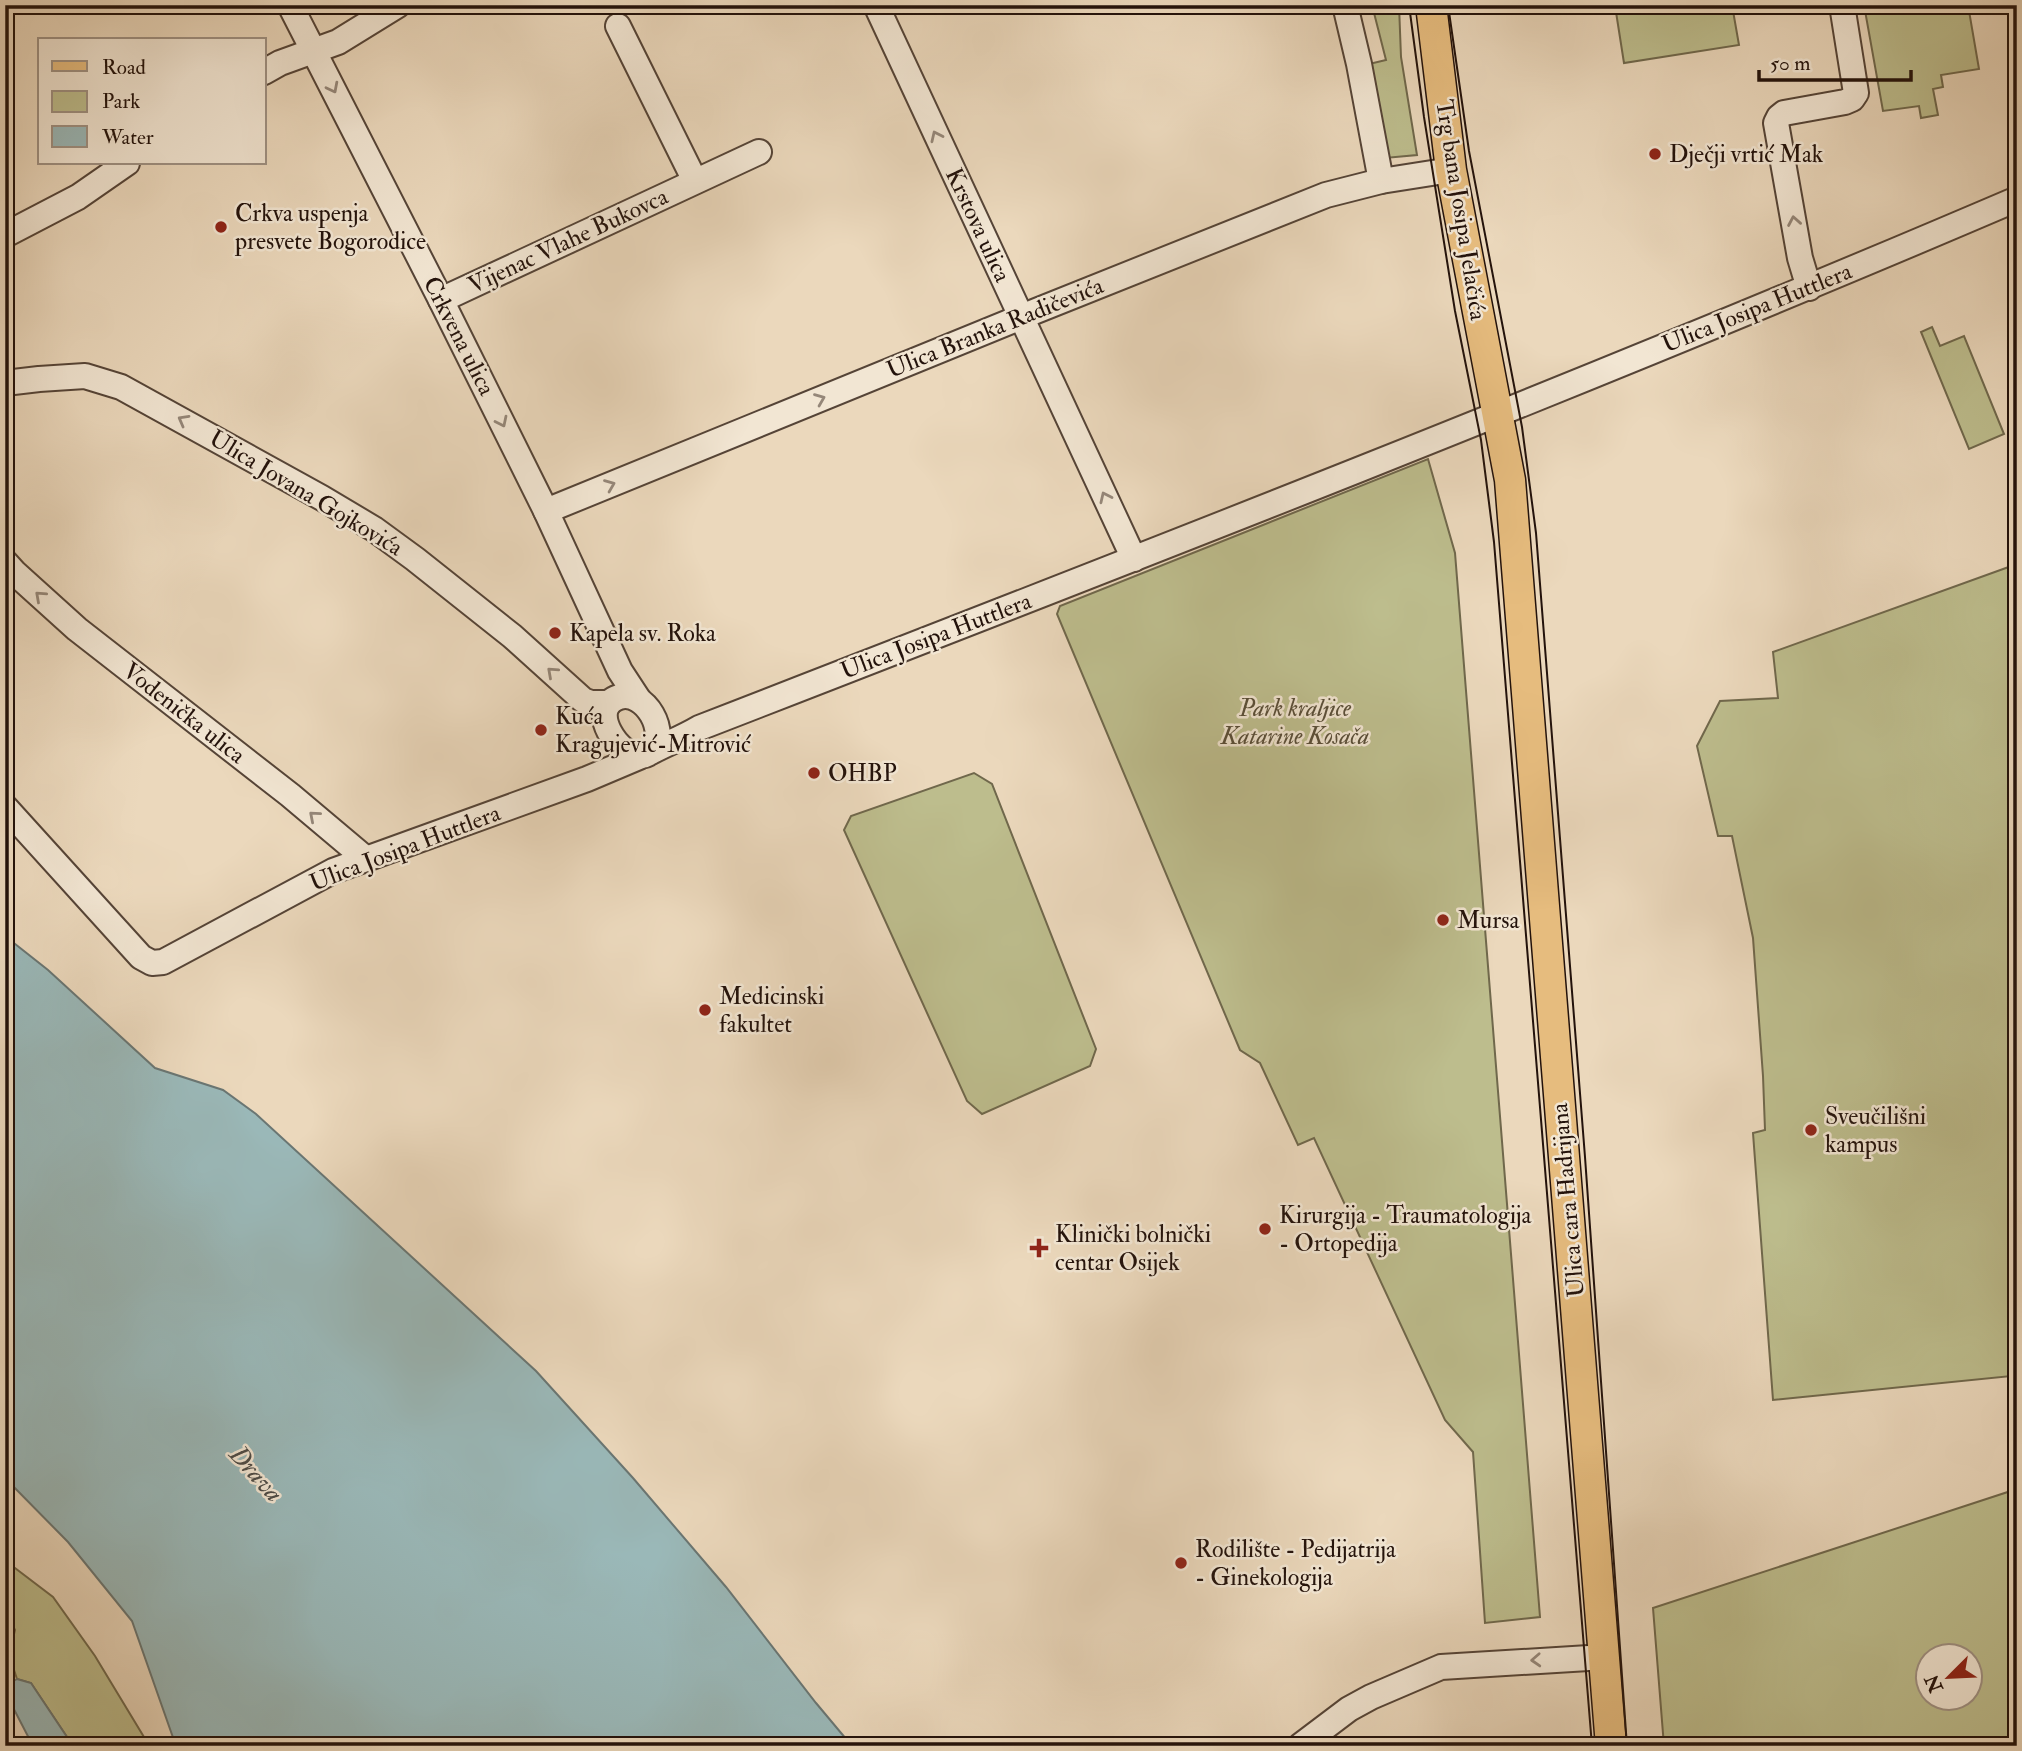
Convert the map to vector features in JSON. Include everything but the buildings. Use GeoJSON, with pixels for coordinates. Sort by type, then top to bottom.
{"type":"FeatureCollection","features":[{"type":"Feature","properties":{"kind":"main road","name":"Trg bana Josipa Jelačića"},"geometry":{"type":"LineString","coordinates":[[1431,5],[1451,170],[1497,413]]}},
{"type":"Feature","properties":{"kind":"main road","name":"Ulica cara Hadrijana"},"geometry":{"type":"LineString","coordinates":[[1497,413],[1510,480],[1525,655],[1611,1746]]}},
{"type":"Feature","properties":{"kind":"street","name":"Crkvena ulica"},"geometry":{"type":"LineString","coordinates":[[290,5],[546,511],[620,671],[621,700]]}},
{"type":"Feature","properties":{"kind":"street"},"geometry":{"type":"LineString","coordinates":[[266,71],[351,35],[397,5]]}},
{"type":"Feature","properties":{"kind":"street","name":"Krstova ulica"},"geometry":{"type":"LineString","coordinates":[[876,5],[1134,559]]}},
{"type":"Feature","properties":{"kind":"street"},"geometry":{"type":"LineString","coordinates":[[1345,5],[1381,181]]}},
{"type":"Feature","properties":{"kind":"street"},"geometry":{"type":"LineString","coordinates":[[1809,288],[1800,258],[1776,124],[1784,113],[1846,102],[1856,93],[1842,5]]}},
{"type":"Feature","properties":{"kind":"street","name":"Vijenac Vlahe Bukovca"},"geometry":{"type":"LineString","coordinates":[[618,26],[695,181]]}},
{"type":"Feature","properties":{"kind":"street","name":"Vijenac Vlahe Bukovca"},"geometry":{"type":"LineString","coordinates":[[441,300],[759,152]]}},
{"type":"Feature","properties":{"kind":"street"},"geometry":{"type":"LineString","coordinates":[[5,234],[78,197],[126,164]]}},
{"type":"Feature","properties":{"kind":"street","name":"Ulica Branka Radičevića"},"geometry":{"type":"LineString","coordinates":[[546,511],[1326,195],[1381,181],[1451,170]]}},
{"type":"Feature","properties":{"kind":"street","name":"Ulica Josipa Huttlera"},"geometry":{"type":"LineString","coordinates":[[1497,413],[1809,288],[2017,199]]}},
{"type":"Feature","properties":{"kind":"street","name":"Ulica Jovana Gojkovića"},"geometry":{"type":"LineString","coordinates":[[5,383],[85,376],[133,393],[374,529],[512,636],[583,700],[591,703],[621,700]]}},
{"type":"Feature","properties":{"kind":"street"},"geometry":{"type":"LineString","coordinates":[[1134,559],[1497,413]]}},
{"type":"Feature","properties":{"kind":"street","name":"Ulica Josipa Huttlera"},"geometry":{"type":"LineString","coordinates":[[5,807],[141,957],[152,963],[163,962],[333,871],[587,779],[680,740],[699,728],[1134,559]]}},
{"type":"Feature","properties":{"kind":"street","name":"Vodenička ulica"},"geometry":{"type":"LineString","coordinates":[[5,562],[77,628],[290,795],[366,859]]}},
{"type":"Feature","properties":{"kind":"street"},"geometry":{"type":"LineString","coordinates":[[621,700],[654,720],[659,734],[658,741],[645,754],[626,754],[612,735],[603,715],[605,708],[621,700]]}},
{"type":"Feature","properties":{"kind":"street","name":"Ulica Josipa Huttlera"},"geometry":{"type":"LineString","coordinates":[[654,720],[670,728],[699,728]]}},
{"type":"Feature","properties":{"kind":"street","name":"Ulica Josipa Huttlera"},"geometry":{"type":"LineString","coordinates":[[587,779],[607,760],[612,749],[612,735]]}},
{"type":"Feature","properties":{"kind":"street"},"geometry":{"type":"LineString","coordinates":[[1300,1746],[1371,1696],[1441,1667],[1605,1657]]}},
{"type":"Feature","properties":{"kind":"green space"},"geometry":{"type":"Polygon","coordinates":[[[1372,5],[1399,5],[1401,57],[1417,155],[1385,158],[1369,64],[1386,60],[1372,5]]]}},
{"type":"Feature","properties":{"kind":"green space"},"geometry":{"type":"Polygon","coordinates":[[[1659,5],[1732,5],[1739,45],[1624,63],[1616,12],[1659,5]]]}},
{"type":"Feature","properties":{"kind":"green space"},"geometry":{"type":"Polygon","coordinates":[[[1864,5],[1968,5],[1979,69],[1941,75],[1943,87],[1933,89],[1938,115],[1921,118],[1919,106],[1883,111],[1864,5]]]}},
{"type":"Feature","properties":{"kind":"green space"},"geometry":{"type":"Polygon","coordinates":[[[1932,327],[1940,346],[1964,336],[2004,434],[1969,449],[1921,332],[1932,327]]]}},
{"type":"Feature","properties":{"kind":"green space","name":"Park kraljice Katarine Kosača"},"geometry":{"type":"Polygon","coordinates":[[[1428,459],[1455,553],[1540,1617],[1485,1623],[1473,1452],[1445,1420],[1314,1138],[1298,1145],[1260,1063],[1240,1050],[1057,614],[1060,606],[1428,459]]]}},
{"type":"Feature","properties":{"kind":"green space"},"geometry":{"type":"Polygon","coordinates":[[[2017,564],[2017,1396],[2011,1376],[1773,1400],[1753,1133],[1765,1130],[1753,938],[1732,836],[1718,836],[1697,746],[1720,701],[1778,698],[1773,652],[2017,564]]]}},
{"type":"Feature","properties":{"kind":"green space"},"geometry":{"type":"Polygon","coordinates":[[[974,773],[992,784],[1096,1049],[1090,1066],[982,1114],[967,1101],[844,830],[851,816],[974,773]]]}},
{"type":"Feature","properties":{"kind":"green space"},"geometry":{"type":"Polygon","coordinates":[[[2017,1489],[2017,1746],[1664,1746],[1653,1608],[2017,1489]]]}},
{"type":"Feature","properties":{"kind":"green space"},"geometry":{"type":"Polygon","coordinates":[[[11,1565],[53,1597],[95,1656],[147,1742],[176,1746],[73,1746],[31,1683],[17,1679],[9,1655],[15,1630],[5,1612],[5,1569],[11,1565]]]}},
{"type":"Feature","properties":{"kind":"water","name":"Drava"},"geometry":{"type":"Polygon","coordinates":[[[5,936],[48,970],[155,1068],[223,1090],[256,1114],[536,1371],[633,1478],[726,1587],[852,1746],[176,1746],[132,1621],[68,1542],[5,1478],[5,936]]]}},
{"type":"Feature","properties":{"kind":"water"},"geometry":{"type":"Polygon","coordinates":[[[17,1679],[31,1683],[73,1746],[33,1746],[5,1692],[5,1686],[17,1679]]]}},
{"type":"Feature","properties":{"kind":"tram line"},"geometry":{"type":"LineString","coordinates":[[1409,5],[1455,311],[1481,440],[1494,542],[1592,1746]]}},
{"type":"Feature","properties":{"kind":"tram line"},"geometry":{"type":"LineString","coordinates":[[1448,5],[1469,151],[1522,427],[1536,533],[1585,1157],[1627,1746]]}},
{"type":"Feature","properties":{"kind":"place","name":"Dječji vrtić Mak"},"geometry":{"type":"Point","coordinates":[1655,154]}},
{"type":"Feature","properties":{"kind":"place","name":"Crkva uspenja presvete Bogorodice"},"geometry":{"type":"Point","coordinates":[221,227]}},
{"type":"Feature","properties":{"kind":"place","name":"Kapela sv. Roka"},"geometry":{"type":"Point","coordinates":[555,633]}},
{"type":"Feature","properties":{"kind":"place","name":"Kuća Kragujević-Mitrović"},"geometry":{"type":"Point","coordinates":[541,730]}},
{"type":"Feature","properties":{"kind":"place","name":"OHBP"},"geometry":{"type":"Point","coordinates":[814,773]}},
{"type":"Feature","properties":{"kind":"place","name":"Mursa"},"geometry":{"type":"Point","coordinates":[1443,920]}},
{"type":"Feature","properties":{"kind":"place","name":"Medicinski fakultet"},"geometry":{"type":"Point","coordinates":[705,1010]}},
{"type":"Feature","properties":{"kind":"place","name":"Sveučilišni kampus"},"geometry":{"type":"Point","coordinates":[1811,1130]}},
{"type":"Feature","properties":{"kind":"place","name":"Kirurgija - Traumatologija - Ortopedija"},"geometry":{"type":"Point","coordinates":[1265,1229]}},
{"type":"Feature","properties":{"kind":"place","name":"Klinički bolnički centar Osijek"},"geometry":{"type":"Point","coordinates":[1039,1248]}},
{"type":"Feature","properties":{"kind":"place","name":"Rodilište - Pedijatrija - Ginekologija"},"geometry":{"type":"Point","coordinates":[1181,1563]}}]}
